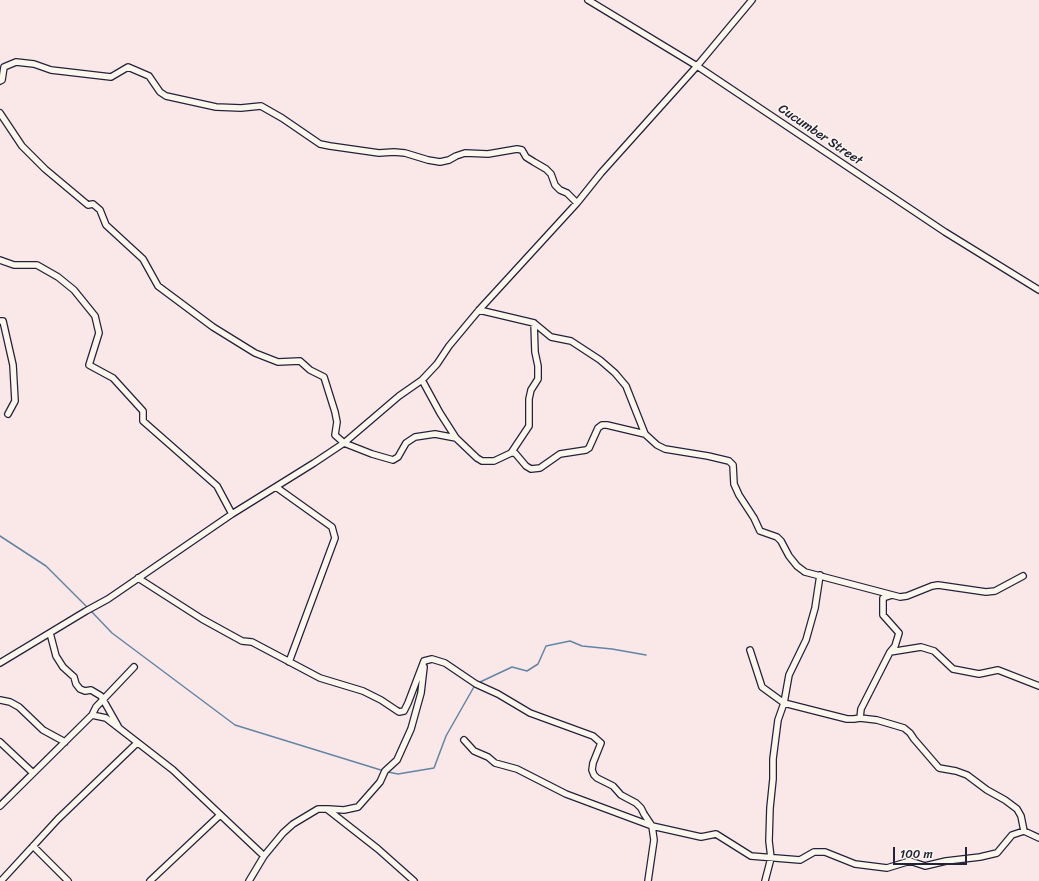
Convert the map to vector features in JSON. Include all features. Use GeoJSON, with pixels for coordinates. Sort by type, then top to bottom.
{"type":"FeatureCollection","features":[{"type":"Feature","properties":{"kind":"street","name":"Cucumber Street"},"geometry":{"type":"LineString","coordinates":[[588,0],[697,66],[945,232],[1039,290]]}},
{"type":"Feature","properties":{"kind":"street"},"geometry":{"type":"LineString","coordinates":[[0,663],[115,595],[232,514],[344,443],[399,396],[422,380],[437,364],[449,346],[479,310],[577,203],[601,173],[697,66],[752,0]]}},
{"type":"Feature","properties":{"kind":"street"},"geometry":{"type":"LineString","coordinates":[[0,81],[2,80],[4,67],[16,62],[34,64],[51,70],[111,77],[128,67],[149,76],[160,92],[166,96],[216,107],[241,108],[261,106],[282,118],[320,144],[379,153],[405,153],[440,162],[465,154],[488,154],[517,149],[522,150],[526,157],[546,169],[551,174],[555,185],[560,190],[567,193],[577,203]]}},
{"type":"Feature","properties":{"kind":"street"},"geometry":{"type":"LineString","coordinates":[[0,113],[22,146],[45,169],[88,205],[93,204],[100,210],[106,225],[143,259],[158,286],[213,327],[255,353],[278,362],[300,361],[310,370],[324,378],[337,422],[335,435],[344,443],[372,454],[393,460],[398,458],[406,443],[415,437],[434,434],[456,438]]}},
{"type":"Feature","properties":{"kind":"street"},"geometry":{"type":"LineString","coordinates":[[0,260],[14,265],[37,265],[58,277],[74,290],[95,316],[99,333],[90,365],[113,378],[143,411],[142,420],[217,486],[232,514]]}},
{"type":"Feature","properties":{"kind":"street"},"geometry":{"type":"LineString","coordinates":[[479,310],[534,324],[551,337],[571,341],[600,360],[615,373],[626,386],[645,434],[657,446],[730,461],[733,464],[734,484],[760,531],[777,537],[781,541],[789,556],[797,566],[805,572],[900,597],[938,585],[986,592],[994,591],[1022,576]]}},
{"type":"Feature","properties":{"kind":"street"},"geometry":{"type":"LineString","coordinates":[[0,321],[3,321],[13,365],[15,401],[8,414]]}},
{"type":"Feature","properties":{"kind":"street"},"geometry":{"type":"LineString","coordinates":[[422,380],[456,438],[477,458],[482,461],[494,461],[511,453],[529,426],[529,400],[531,390],[538,379],[538,366],[534,352],[534,324]]}},
{"type":"Feature","properties":{"kind":"street"},"geometry":{"type":"LineString","coordinates":[[511,453],[517,455],[526,466],[535,469],[540,468],[560,454],[586,450],[589,448],[598,428],[602,425],[645,434]]}},
{"type":"Feature","properties":{"kind":"street"},"geometry":{"type":"LineString","coordinates":[[276,487],[332,527],[335,538],[289,662]]}},
{"type":"Feature","properties":{"kind":"street"},"geometry":{"type":"LineString","coordinates":[[765,881],[771,858],[769,841],[770,808],[773,779],[773,759],[778,720],[784,703],[789,675],[806,640],[818,595],[820,575]]}},
{"type":"Feature","properties":{"kind":"street"},"geometry":{"type":"LineString","coordinates":[[138,578],[160,594],[242,641],[252,642],[320,678],[363,691],[381,700],[399,712],[404,711],[408,703],[424,661]]}},
{"type":"Feature","properties":{"kind":"street"},"geometry":{"type":"LineString","coordinates":[[860,718],[861,709],[890,652],[895,646],[899,633],[883,615],[883,598],[892,595]]}},
{"type":"Feature","properties":{"kind":"street"},"geometry":{"type":"LineString","coordinates":[[50,633],[56,656],[63,667],[74,677],[76,684],[80,689],[85,691],[91,690],[101,696],[119,728]]}},
{"type":"Feature","properties":{"kind":"street"},"geometry":{"type":"LineString","coordinates":[[890,652],[921,647],[934,651],[953,669],[979,674],[998,670],[1039,686]]}},
{"type":"Feature","properties":{"kind":"street"},"geometry":{"type":"LineString","coordinates":[[750,650],[762,687],[784,703],[847,719],[854,720],[860,718],[877,720],[904,728],[910,732],[914,739],[939,768],[956,771],[967,775],[986,790],[1005,800],[1017,809],[1021,816],[1024,831]]}},
{"type":"Feature","properties":{"kind":"street"},"geometry":{"type":"LineString","coordinates":[[424,661],[432,659],[445,663],[476,684],[498,694],[530,713],[593,736],[599,740],[601,744],[593,763],[592,770],[594,775],[613,786],[621,795],[636,803],[641,808],[652,826],[654,840],[648,881]]}},
{"type":"Feature","properties":{"kind":"street"},"geometry":{"type":"LineString","coordinates":[[248,881],[264,856],[283,833],[293,824],[318,809],[344,810],[358,806],[380,782],[385,771],[397,760],[411,729],[422,693],[424,661]]}},
{"type":"Feature","properties":{"kind":"street"},"geometry":{"type":"LineString","coordinates":[[0,806],[92,715],[96,707],[134,667]]}},
{"type":"Feature","properties":{"kind":"street"},"geometry":{"type":"LineString","coordinates":[[0,700],[10,702],[19,707],[43,730],[65,742]]}},
{"type":"Feature","properties":{"kind":"street"},"geometry":{"type":"LineString","coordinates":[[92,715],[106,718],[173,770],[264,856]]}},
{"type":"Feature","properties":{"kind":"street"},"geometry":{"type":"LineString","coordinates":[[464,740],[474,750],[488,757],[495,763],[518,769],[566,794],[652,826],[701,837],[716,834],[751,856],[800,860],[814,852],[825,852],[855,864],[888,868],[910,861],[925,866],[946,861],[980,857],[998,853],[1012,835],[1024,831],[1039,838]]}},
{"type":"Feature","properties":{"kind":"street"},"geometry":{"type":"LineString","coordinates":[[0,742],[33,774]]}},
{"type":"Feature","properties":{"kind":"street"},"geometry":{"type":"LineString","coordinates":[[1,881],[58,819],[137,743]]}},
{"type":"Feature","properties":{"kind":"street"},"geometry":{"type":"LineString","coordinates":[[328,809],[378,849],[414,881]]}},
{"type":"Feature","properties":{"kind":"street"},"geometry":{"type":"LineString","coordinates":[[150,881],[220,815]]}},
{"type":"Feature","properties":{"kind":"street"},"geometry":{"type":"LineString","coordinates":[[33,846],[68,881]]}},
{"type":"Feature","properties":{"kind":"waterway"},"geometry":{"type":"LineString","coordinates":[[0,536],[46,566],[88,608]]}},
{"type":"Feature","properties":{"kind":"waterway"},"geometry":{"type":"LineString","coordinates":[[91,611],[112,633],[235,725],[384,771]]}},
{"type":"Feature","properties":{"kind":"waterway"},"geometry":{"type":"LineString","coordinates":[[478,683],[512,667],[527,671],[538,664],[546,646],[570,641],[582,646],[612,649],[646,655]]}},
{"type":"Feature","properties":{"kind":"waterway"},"geometry":{"type":"LineString","coordinates":[[388,772],[398,774],[434,768],[446,736],[475,685]]}}]}
